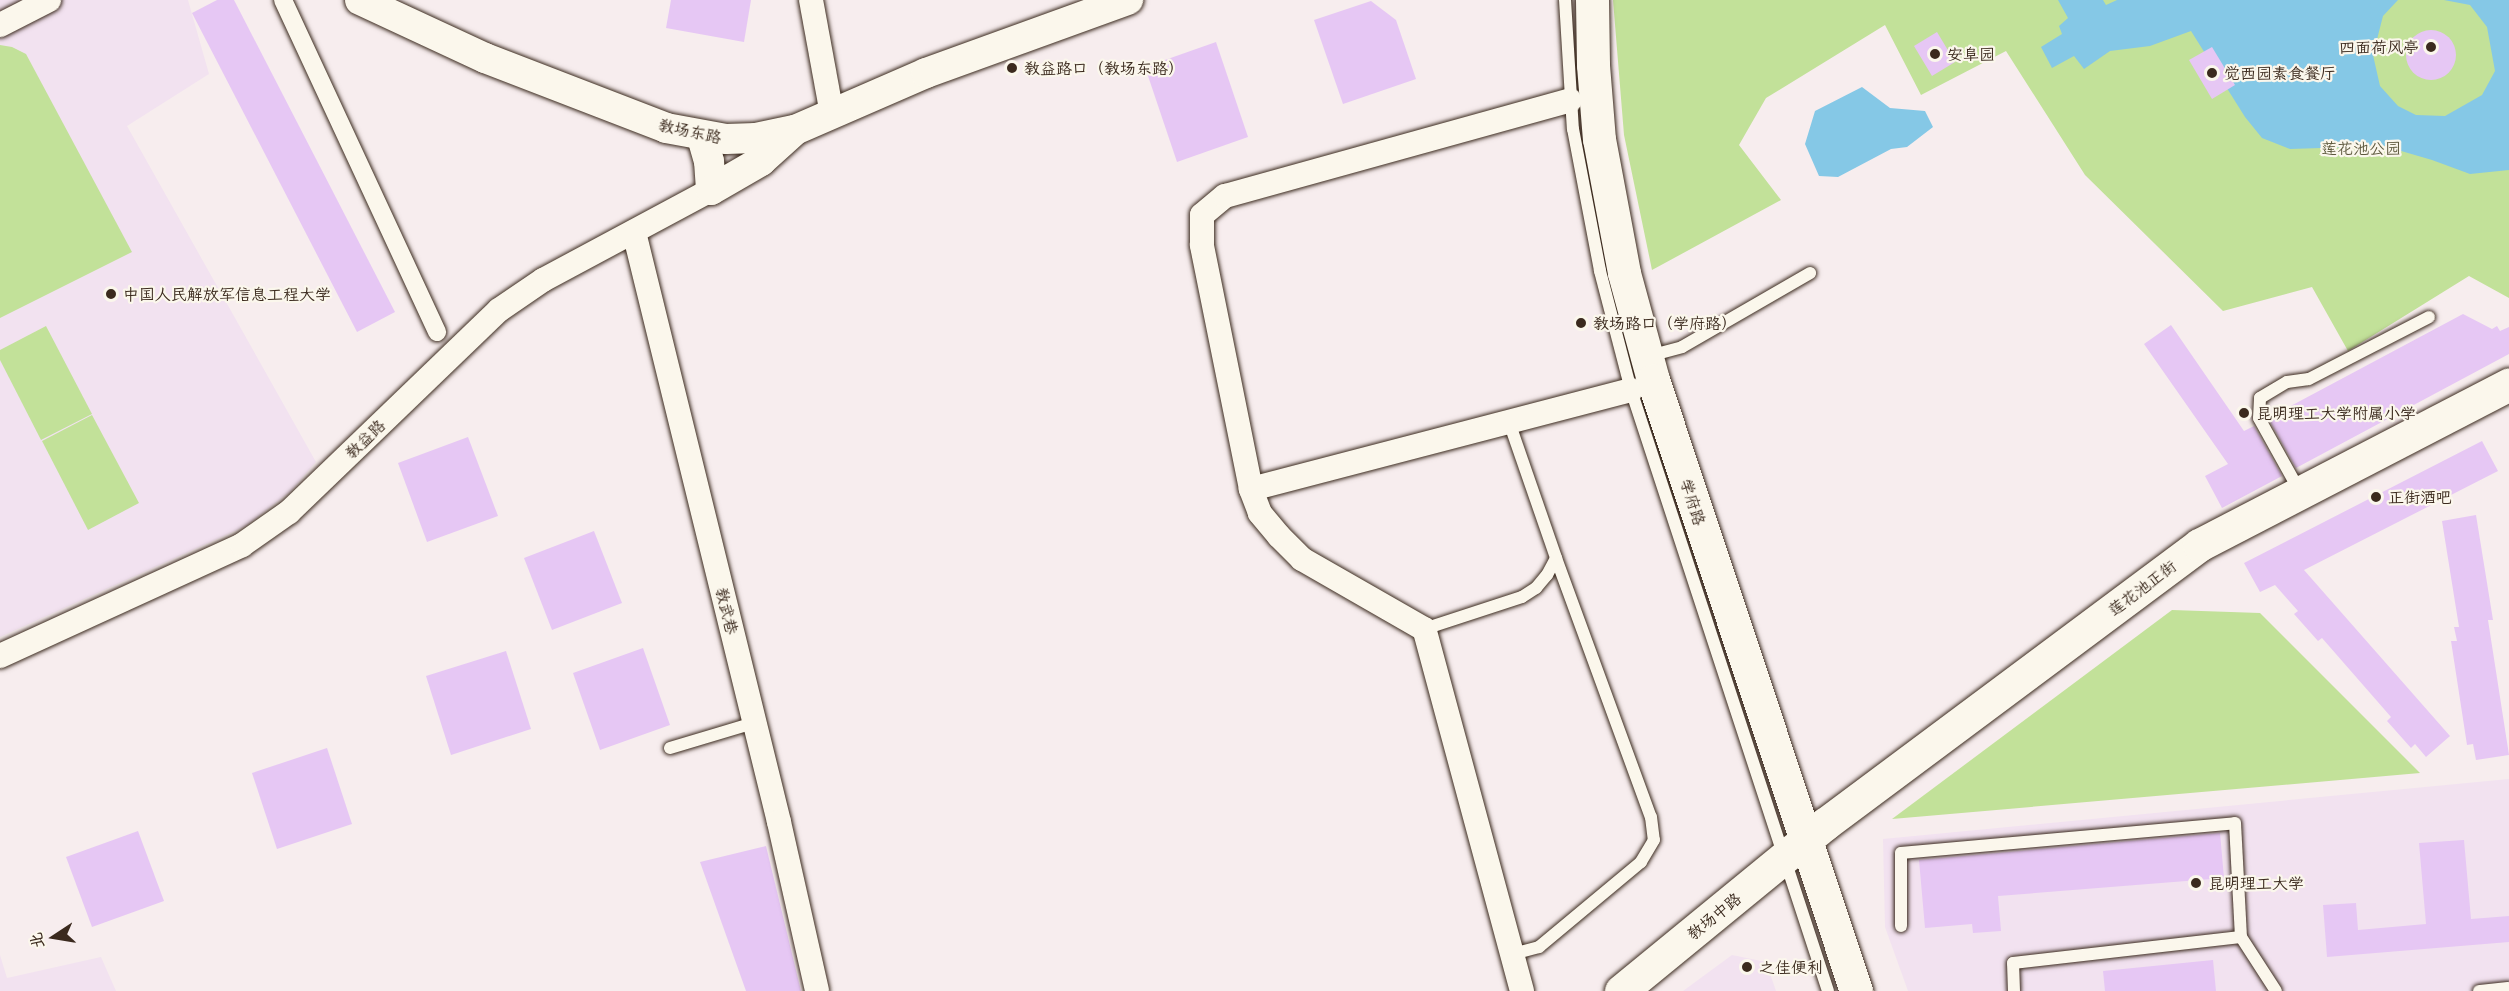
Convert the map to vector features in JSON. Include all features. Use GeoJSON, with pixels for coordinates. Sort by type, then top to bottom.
{"type":"FeatureCollection","features":[{"type":"Feature","properties":{"kind":"main road","name":"学府路"},"geometry":{"type":"LineString","coordinates":[[1592,0],[1593,65],[1599,139],[1624,273],[1795,850],[1856,991]]}},
{"type":"Feature","properties":{"kind":"main road","name":"莲花池正街"},"geometry":{"type":"LineString","coordinates":[[1795,850],[1833,818],[2199,545],[2509,384]]}},
{"type":"Feature","properties":{"kind":"main road","name":"教场中路"},"geometry":{"type":"LineString","coordinates":[[1621,991],[1795,850]]}},
{"type":"Feature","properties":{"kind":"street"},"geometry":{"type":"LineString","coordinates":[[0,25],[49,0]]}},
{"type":"Feature","properties":{"kind":"street"},"geometry":{"type":"LineString","coordinates":[[284,0],[437,332]]}},
{"type":"Feature","properties":{"kind":"street","name":"教场东路"},"geometry":{"type":"LineString","coordinates":[[360,0],[485,58],[666,128],[702,136],[756,138],[795,130],[926,74],[1128,0]]}},
{"type":"Feature","properties":{"kind":"street"},"geometry":{"type":"LineString","coordinates":[[811,0],[832,114]]}},
{"type":"Feature","properties":{"kind":"street"},"geometry":{"type":"LineString","coordinates":[[1522,991],[1424,629],[1302,559],[1260,513],[1251,489],[1203,246],[1202,215],[1226,196],[1570,100]]}},
{"type":"Feature","properties":{"kind":"street"},"geometry":{"type":"LineString","coordinates":[[702,136],[709,162],[711,190],[761,161],[795,130]]}},
{"type":"Feature","properties":{"kind":"street","name":"教益路"},"geometry":{"type":"LineString","coordinates":[[0,656],[242,545],[289,512],[499,310],[543,280],[711,190]]}},
{"type":"Feature","properties":{"kind":"street","name":"教武巷"},"geometry":{"type":"LineString","coordinates":[[634,232],[817,991]]}},
{"type":"Feature","properties":{"kind":"street"},"geometry":{"type":"LineString","coordinates":[[1251,489],[1631,390]]}},
{"type":"Feature","properties":{"kind":"lane","name":"学府路"},"geometry":{"type":"LineString","coordinates":[[1565,0],[1573,129],[1598,260],[1631,390],[1795,850],[1828,991]]}},
{"type":"Feature","properties":{"kind":"lane"},"geometry":{"type":"LineString","coordinates":[[1647,356],[1682,347],[1810,273]]}},
{"type":"Feature","properties":{"kind":"lane"},"geometry":{"type":"LineString","coordinates":[[2300,491],[2259,418],[2260,398],[2287,382],[2309,379],[2429,317]]}},
{"type":"Feature","properties":{"kind":"lane"},"geometry":{"type":"LineString","coordinates":[[1509,422],[1651,817],[1654,840],[1641,862],[1539,947],[1512,954]]}},
{"type":"Feature","properties":{"kind":"lane"},"geometry":{"type":"LineString","coordinates":[[1424,629],[1522,597],[1536,588],[1547,575],[1556,558]]}},
{"type":"Feature","properties":{"kind":"lane"},"geometry":{"type":"LineString","coordinates":[[670,748],[754,723]]}},
{"type":"Feature","properties":{"kind":"lane"},"geometry":{"type":"LineString","coordinates":[[1901,926],[1901,853],[2235,823],[2241,937],[2276,991]]}},
{"type":"Feature","properties":{"kind":"lane"},"geometry":{"type":"LineString","coordinates":[[2014,991],[2013,963],[2241,937]]}},
{"type":"Feature","properties":{"kind":"lane"},"geometry":{"type":"LineString","coordinates":[[2479,991],[2509,988]]}},
{"type":"Feature","properties":{"kind":"shaded area","name":"中国人民解放军信息工程大学"},"geometry":{"type":"Polygon","coordinates":[[[0,0],[188,0],[209,74],[127,126],[316,462],[291,491],[246,526],[0,637],[0,0]]]}},
{"type":"Feature","properties":{"kind":"shaded area","name":"昆明理工大学"},"geometry":{"type":"Polygon","coordinates":[[[2509,779],[2509,991],[1908,991],[1885,927],[1883,839],[2509,779]]]}},
{"type":"Feature","properties":{"kind":"shaded area"},"geometry":{"type":"Polygon","coordinates":[[[0,955],[7,978],[101,957],[116,991],[0,991],[0,955]]]}},
{"type":"Feature","properties":{"kind":"shaded area"},"geometry":{"type":"Polygon","coordinates":[[[1732,955],[1766,962],[1776,991],[1683,991],[1732,955]]]}},
{"type":"Feature","properties":{"kind":"green space","name":"莲花池公园"},"geometry":{"type":"Polygon","coordinates":[[[1613,0],[2509,0],[2509,298],[2469,276],[2348,351],[2312,287],[2223,311],[2085,175],[2006,51],[1921,95],[1885,25],[1766,98],[1739,145],[1781,200],[1652,270],[1624,135],[1613,0]]]}},
{"type":"Feature","properties":{"kind":"green space"},"geometry":{"type":"Polygon","coordinates":[[[0,45],[12,47],[26,54],[132,252],[0,318],[0,45]]]}},
{"type":"Feature","properties":{"kind":"green space"},"geometry":{"type":"Polygon","coordinates":[[[46,326],[92,414],[41,440],[0,360],[0,350],[46,326]]]}},
{"type":"Feature","properties":{"kind":"green space"},"geometry":{"type":"Polygon","coordinates":[[[92,415],[139,503],[88,530],[42,441],[92,415]]]}},
{"type":"Feature","properties":{"kind":"green space"},"geometry":{"type":"Polygon","coordinates":[[[2172,610],[2260,613],[2420,773],[1892,819],[2172,610]]]}},
{"type":"Feature","properties":{"kind":"water"},"geometry":{"type":"Polygon","coordinates":[[[2058,0],[2103,0],[2106,5],[2117,0],[2398,0],[2383,16],[2373,55],[2380,86],[2398,106],[2416,115],[2445,116],[2482,95],[2495,71],[2487,27],[2470,5],[2444,0],[2509,0],[2509,170],[2470,174],[2384,146],[2290,149],[2262,138],[2245,117],[2191,31],[2150,46],[2110,51],[2084,69],[2074,56],[2052,68],[2041,47],[2062,34],[2059,26],[2068,18],[2058,0]]]}},
{"type":"Feature","properties":{"kind":"water"},"geometry":{"type":"Polygon","coordinates":[[[1862,87],[1890,108],[1925,111],[1933,127],[1907,147],[1891,149],[1838,177],[1819,176],[1805,144],[1815,111],[1862,87]]]}},
{"type":"Feature","properties":{"kind":"building"},"geometry":{"type":"Polygon","coordinates":[[[217,0],[234,0],[395,312],[357,332],[192,13],[217,0]]]}},
{"type":"Feature","properties":{"kind":"building"},"geometry":{"type":"Polygon","coordinates":[[[671,0],[751,0],[744,42],[666,28],[671,0]]]}},
{"type":"Feature","properties":{"kind":"building"},"geometry":{"type":"Polygon","coordinates":[[[1371,1],[1396,20],[1416,79],[1343,104],[1314,20],[1371,1]]]}},
{"type":"Feature","properties":{"kind":"building","name":"四面荷风亭"},"geometry":{"type":"Polygon","coordinates":[[[2431,30],[2440,32],[2451,41],[2456,55],[2454,64],[2445,75],[2431,80],[2422,78],[2411,69],[2406,55],[2408,46],[2417,35],[2431,30]]]}},
{"type":"Feature","properties":{"kind":"building","name":"安阜园"},"geometry":{"type":"Polygon","coordinates":[[[1937,32],[1955,62],[1932,76],[1914,46],[1937,32]]]}},
{"type":"Feature","properties":{"kind":"building"},"geometry":{"type":"Polygon","coordinates":[[[1216,42],[1248,137],[1177,162],[1145,67],[1216,42]]]}},
{"type":"Feature","properties":{"kind":"building","name":"觉西园素食餐厅"},"geometry":{"type":"Polygon","coordinates":[[[2212,47],[2235,85],[2212,99],[2189,60],[2212,47]]]}},
{"type":"Feature","properties":{"kind":"building"},"geometry":{"type":"Polygon","coordinates":[[[2463,314],[2492,329],[2497,326],[2500,331],[2509,327],[2509,354],[2296,468],[2268,418],[2463,314]]]}},
{"type":"Feature","properties":{"kind":"building"},"geometry":{"type":"Polygon","coordinates":[[[2171,325],[2244,431],[2254,426],[2282,476],[2222,508],[2205,476],[2228,464],[2144,344],[2171,325]]]}},
{"type":"Feature","properties":{"kind":"building"},"geometry":{"type":"Polygon","coordinates":[[[468,437],[498,516],[427,542],[398,463],[468,437]]]}},
{"type":"Feature","properties":{"kind":"building"},"geometry":{"type":"Polygon","coordinates":[[[2482,441],[2498,471],[2304,570],[2450,736],[2426,757],[2415,744],[2411,748],[2387,721],[2391,717],[2322,638],[2318,641],[2294,614],[2298,611],[2275,585],[2260,592],[2244,563],[2482,441]]]}},
{"type":"Feature","properties":{"kind":"building"},"geometry":{"type":"Polygon","coordinates":[[[2476,515],[2493,620],[2488,620],[2509,755],[2476,760],[2473,744],[2467,745],[2451,641],[2457,641],[2454,627],[2459,627],[2442,521],[2476,515]]]}},
{"type":"Feature","properties":{"kind":"building"},"geometry":{"type":"Polygon","coordinates":[[[594,531],[622,603],[552,630],[524,558],[594,531]]]}},
{"type":"Feature","properties":{"kind":"building"},"geometry":{"type":"Polygon","coordinates":[[[643,648],[670,725],[600,750],[573,673],[643,648]]]}},
{"type":"Feature","properties":{"kind":"building"},"geometry":{"type":"Polygon","coordinates":[[[506,651],[531,729],[451,755],[426,676],[506,651]]]}},
{"type":"Feature","properties":{"kind":"building"},"geometry":{"type":"Polygon","coordinates":[[[327,748],[352,824],[277,849],[252,773],[327,748]]]}},
{"type":"Feature","properties":{"kind":"building"},"geometry":{"type":"Polygon","coordinates":[[[138,831],[164,901],[92,927],[66,857],[138,831]]]}},
{"type":"Feature","properties":{"kind":"building"},"geometry":{"type":"Polygon","coordinates":[[[2220,833],[2224,878],[1998,896],[2001,931],[1973,933],[1972,924],[1925,928],[1919,860],[2220,833]]]}},
{"type":"Feature","properties":{"kind":"building"},"geometry":{"type":"Polygon","coordinates":[[[2464,840],[2471,919],[2509,916],[2509,942],[2327,957],[2323,905],[2356,903],[2358,930],[2426,924],[2419,843],[2464,840]]]}},
{"type":"Feature","properties":{"kind":"building"},"geometry":{"type":"Polygon","coordinates":[[[766,846],[801,991],[746,991],[700,862],[766,846]]]}},
{"type":"Feature","properties":{"kind":"building"},"geometry":{"type":"Polygon","coordinates":[[[2213,960],[2216,991],[2105,991],[2103,971],[2213,960]]]}},
{"type":"Feature","properties":{"kind":"place","name":"四面荷风亭"},"geometry":{"type":"Point","coordinates":[2431,47]}},
{"type":"Feature","properties":{"kind":"place","name":"安阜园"},"geometry":{"type":"Point","coordinates":[1935,54]}},
{"type":"Feature","properties":{"kind":"place","name":"教益路口（教场东路）"},"geometry":{"type":"Point","coordinates":[1012,68]}},
{"type":"Feature","properties":{"kind":"place","name":"觉西园素食餐厅"},"geometry":{"type":"Point","coordinates":[2212,73]}},
{"type":"Feature","properties":{"kind":"place","name":"中国人民解放军信息工程大学"},"geometry":{"type":"Point","coordinates":[111,294]}},
{"type":"Feature","properties":{"kind":"place","name":"教场路口（学府路）"},"geometry":{"type":"Point","coordinates":[1581,323]}},
{"type":"Feature","properties":{"kind":"place","name":"昆明理工大学附属小学"},"geometry":{"type":"Point","coordinates":[2244,413]}},
{"type":"Feature","properties":{"kind":"place","name":"正街酒吧"},"geometry":{"type":"Point","coordinates":[2376,497]}},
{"type":"Feature","properties":{"kind":"place","name":"昆明理工大学"},"geometry":{"type":"Point","coordinates":[2196,883]}},
{"type":"Feature","properties":{"kind":"place","name":"之佳便利"},"geometry":{"type":"Point","coordinates":[1747,967]}}]}
